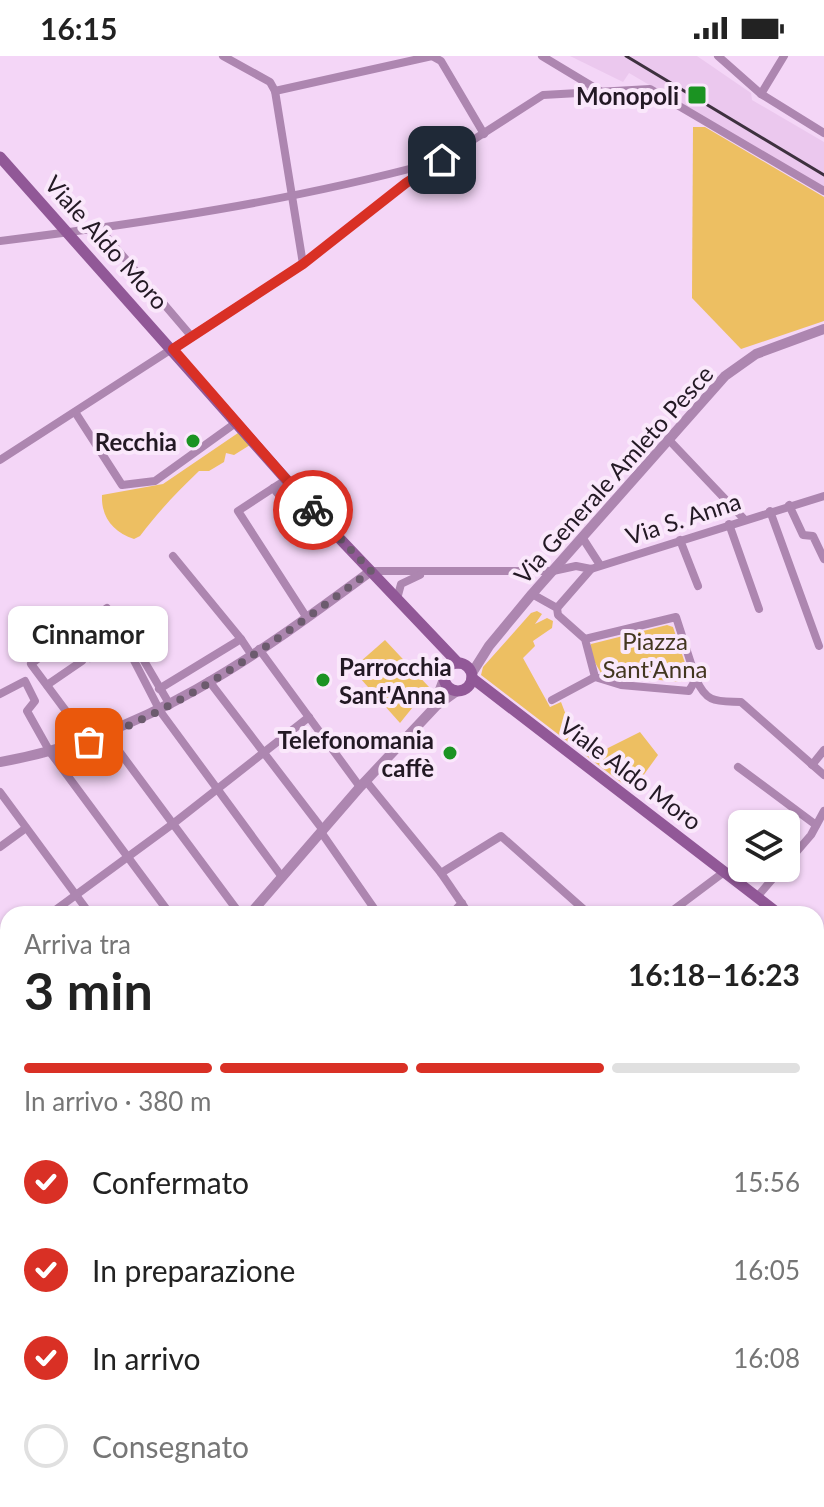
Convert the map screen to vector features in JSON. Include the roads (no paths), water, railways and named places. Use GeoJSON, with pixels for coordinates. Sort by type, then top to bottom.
{"type":"FeatureCollection","features":[{"type":"Feature","properties":{"kind":"main road","name":"Viale Aldo Moro"},"geometry":{"type":"LineString","coordinates":[[0,157],[323,521],[436,644],[460,663]]}},
{"type":"Feature","properties":{"kind":"main road","name":"Viale Aldo Moro"},"geometry":{"type":"LineString","coordinates":[[436,644],[444,677]]}},
{"type":"Feature","properties":{"kind":"main road"},"geometry":{"type":"LineString","coordinates":[[460,663],[472,676],[469,686],[459,691],[448,687],[444,677],[449,667],[460,663]]}},
{"type":"Feature","properties":{"kind":"main road","name":"Viale Aldo Moro"},"geometry":{"type":"LineString","coordinates":[[472,676],[494,698],[769,906]]}},
{"type":"Feature","properties":{"kind":"main road","name":"Viale Aldo Moro"},"geometry":{"type":"LineString","coordinates":[[459,691],[494,698]]}},
{"type":"Feature","properties":{"kind":"street"},"geometry":{"type":"LineString","coordinates":[[223,56],[270,82],[275,91],[303,264]]}},
{"type":"Feature","properties":{"kind":"street"},"geometry":{"type":"LineString","coordinates":[[275,91],[432,56],[441,61],[484,134]]}},
{"type":"Feature","properties":{"kind":"street"},"geometry":{"type":"LineString","coordinates":[[542,56],[601,92]]}},
{"type":"Feature","properties":{"kind":"street"},"geometry":{"type":"LineString","coordinates":[[718,56],[761,94],[824,133]]}},
{"type":"Feature","properties":{"kind":"street"},"geometry":{"type":"LineString","coordinates":[[761,94],[784,56]]}},
{"type":"Feature","properties":{"kind":"street"},"geometry":{"type":"LineString","coordinates":[[0,460],[303,264],[406,183],[543,95],[650,89],[824,191]]}},
{"type":"Feature","properties":{"kind":"street"},"geometry":{"type":"LineString","coordinates":[[0,241],[99,228],[291,195],[366,181],[442,160]]}},
{"type":"Feature","properties":{"kind":"street"},"geometry":{"type":"LineString","coordinates":[[99,228],[192,337]]}},
{"type":"Feature","properties":{"kind":"street","name":"Via Generale Amleto Pesce"},"geometry":{"type":"LineString","coordinates":[[472,676],[489,646],[532,594],[725,376],[756,354],[824,329]]}},
{"type":"Feature","properties":{"kind":"street"},"geometry":{"type":"LineString","coordinates":[[75,412],[122,485],[155,481],[237,422]]}},
{"type":"Feature","properties":{"kind":"street"},"geometry":{"type":"LineString","coordinates":[[669,440],[744,519]]}},
{"type":"Feature","properties":{"kind":"street"},"geometry":{"type":"LineString","coordinates":[[287,479],[238,511],[307,618]]}},
{"type":"Feature","properties":{"kind":"street"},"geometry":{"type":"LineString","coordinates":[[273,488],[310,532],[323,521]]}},
{"type":"Feature","properties":{"kind":"street","name":"Via S. Anna"},"geometry":{"type":"LineString","coordinates":[[371,571],[553,571],[576,566],[595,567],[824,496]]}},
{"type":"Feature","properties":{"kind":"street"},"geometry":{"type":"LineString","coordinates":[[789,505],[803,535],[813,536],[824,559]]}},
{"type":"Feature","properties":{"kind":"street"},"geometry":{"type":"LineString","coordinates":[[770,511],[819,646]]}},
{"type":"Feature","properties":{"kind":"street"},"geometry":{"type":"LineString","coordinates":[[729,524],[759,609]]}},
{"type":"Feature","properties":{"kind":"street"},"geometry":{"type":"LineString","coordinates":[[557,608],[595,567],[582,537]]}},
{"type":"Feature","properties":{"kind":"street"},"geometry":{"type":"LineString","coordinates":[[680,540],[698,586]]}},
{"type":"Feature","properties":{"kind":"street"},"geometry":{"type":"LineString","coordinates":[[173,556],[441,873],[464,906]]}},
{"type":"Feature","properties":{"kind":"street"},"geometry":{"type":"LineString","coordinates":[[2,758],[50,752],[89,742],[165,708],[307,618],[371,571]]}},
{"type":"Feature","properties":{"kind":"street"},"geometry":{"type":"LineString","coordinates":[[397,601],[398,590],[406,579],[437,573]]}},
{"type":"Feature","properties":{"kind":"street"},"geometry":{"type":"LineString","coordinates":[[532,594],[557,608]]}},
{"type":"Feature","properties":{"kind":"street"},"geometry":{"type":"LineString","coordinates":[[89,742],[31,664],[107,608],[159,689],[165,708]]}},
{"type":"Feature","properties":{"kind":"street"},"geometry":{"type":"LineString","coordinates":[[557,608],[558,615],[585,639],[595,677]]}},
{"type":"Feature","properties":{"kind":"street"},"geometry":{"type":"LineString","coordinates":[[585,639],[676,617],[701,691],[721,704],[741,702],[824,775]]}},
{"type":"Feature","properties":{"kind":"street"},"geometry":{"type":"LineString","coordinates":[[47,685],[126,637]]}},
{"type":"Feature","properties":{"kind":"street"},"geometry":{"type":"LineString","coordinates":[[126,637],[165,708],[217,790],[282,877]]}},
{"type":"Feature","properties":{"kind":"street"},"geometry":{"type":"LineString","coordinates":[[159,689],[241,639]]}},
{"type":"Feature","properties":{"kind":"street","name":"Via Generale Amleto Pesce"},"geometry":{"type":"LineString","coordinates":[[460,663],[489,646]]}},
{"type":"Feature","properties":{"kind":"street"},"geometry":{"type":"LineString","coordinates":[[430,713],[444,677]]}},
{"type":"Feature","properties":{"kind":"street"},"geometry":{"type":"LineString","coordinates":[[552,700],[595,677],[621,685],[689,691],[696,679]]}},
{"type":"Feature","properties":{"kind":"street"},"geometry":{"type":"LineString","coordinates":[[0,694],[25,681],[35,701],[27,711],[50,752],[164,906]]}},
{"type":"Feature","properties":{"kind":"street"},"geometry":{"type":"LineString","coordinates":[[209,681],[322,831],[373,906]]}},
{"type":"Feature","properties":{"kind":"street"},"geometry":{"type":"LineString","coordinates":[[257,906],[363,784],[430,713],[459,691]]}},
{"type":"Feature","properties":{"kind":"street"},"geometry":{"type":"LineString","coordinates":[[61,906],[174,823],[309,717]]}},
{"type":"Feature","properties":{"kind":"street"},"geometry":{"type":"LineString","coordinates":[[107,735],[234,906]]}},
{"type":"Feature","properties":{"kind":"street"},"geometry":{"type":"LineString","coordinates":[[812,765],[824,750]]}},
{"type":"Feature","properties":{"kind":"street"},"geometry":{"type":"LineString","coordinates":[[738,767],[821,819],[800,846]]}},
{"type":"Feature","properties":{"kind":"street"},"geometry":{"type":"LineString","coordinates":[[0,792],[84,906]]}},
{"type":"Feature","properties":{"kind":"street"},"geometry":{"type":"LineString","coordinates":[[0,847],[26,828]]}},
{"type":"Feature","properties":{"kind":"street"},"geometry":{"type":"LineString","coordinates":[[441,873],[501,836],[580,906]]}},
{"type":"Feature","properties":{"kind":"street"},"geometry":{"type":"LineString","coordinates":[[679,906],[724,872]]}},
{"type":"Feature","properties":{"kind":"street"},"geometry":{"type":"LineString","coordinates":[[757,897],[770,882]]}},
{"type":"Feature","properties":{"kind":"street"},"geometry":{"type":"LineString","coordinates":[[459,906],[462,903]]}},
{"type":"Feature","properties":{"kind":"railway"},"geometry":{"type":"LineString","coordinates":[[626,56],[824,175]]}},
{"type":"Feature","properties":{"kind":"place","name":"Monopoli"},"geometry":{"type":"Point","coordinates":[697,95]}},
{"type":"Feature","properties":{"kind":"place","name":"Recchia"},"geometry":{"type":"Point","coordinates":[193,441]}},
{"type":"Feature","properties":{"kind":"place","name":"Parrocchia Sant'Anna"},"geometry":{"type":"Point","coordinates":[323,680]}},
{"type":"Feature","properties":{"kind":"place","name":"Cinnamor"},"geometry":{"type":"Point","coordinates":[89,742]}},
{"type":"Feature","properties":{"kind":"place","name":"Telefonomania caffè"},"geometry":{"type":"Point","coordinates":[450,753]}},
{"type":"Feature","properties":{"kind":"park label","name":"Piazza Sant'Anna"},"geometry":{"type":"Point","coordinates":[655,654]}}]}
